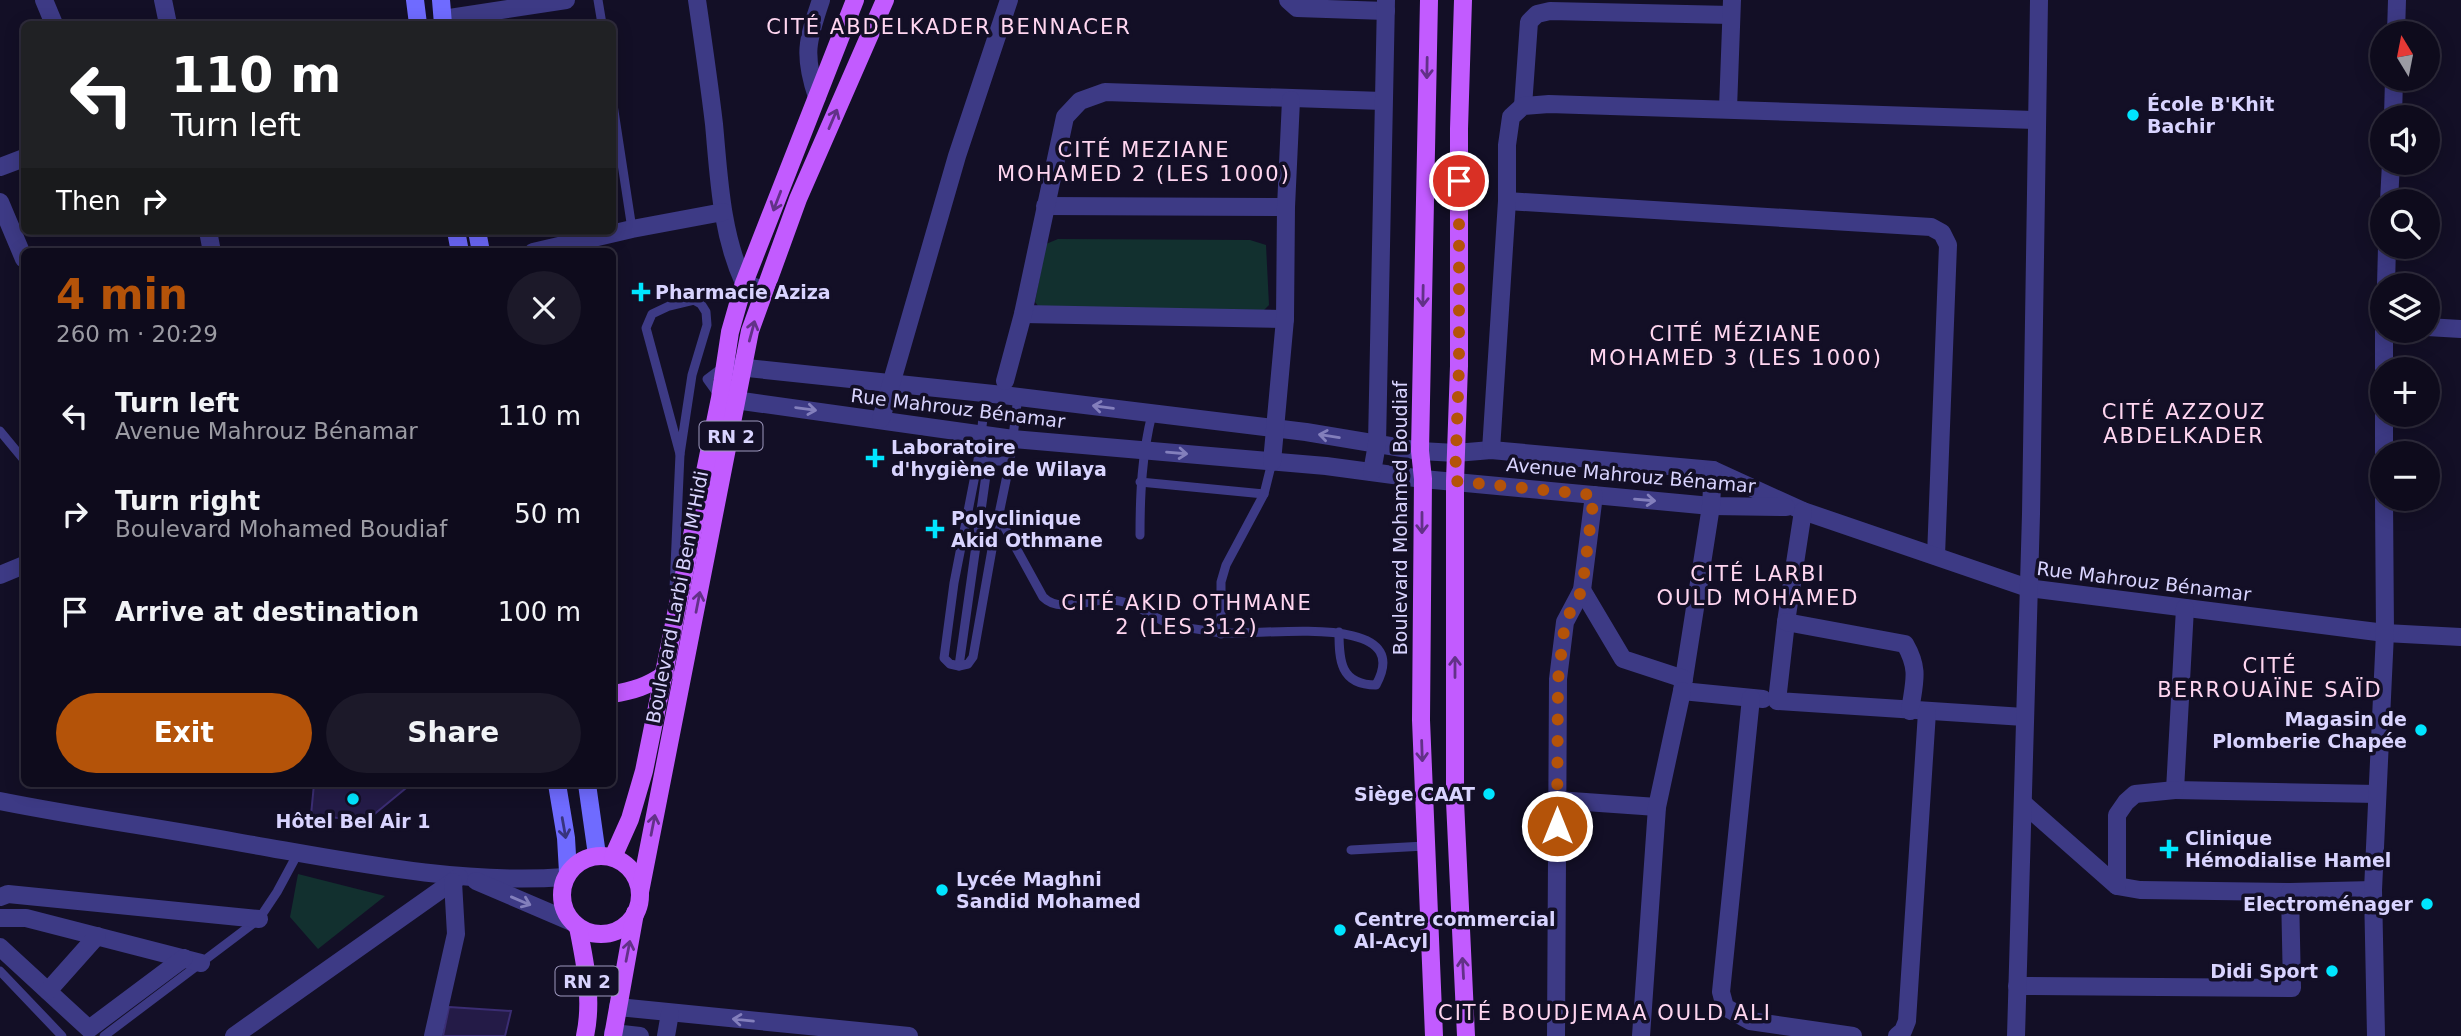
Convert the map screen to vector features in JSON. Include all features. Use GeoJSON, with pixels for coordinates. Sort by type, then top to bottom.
{"type":"FeatureCollection","features":[{"type":"Feature","properties":{"kind":"main road"},"geometry":{"type":"LineString","coordinates":[[415,0],[418,21]]}},
{"type":"Feature","properties":{"kind":"main road"},"geometry":{"type":"LineString","coordinates":[[441,0],[443,21]]}},
{"type":"Feature","properties":{"kind":"main road","name":"Boulevard Larbi Ben M'Hidi"},"geometry":{"type":"LineString","coordinates":[[640,892],[729,399],[724,366],[730,332],[744,283],[855,0]]}},
{"type":"Feature","properties":{"kind":"main road","name":"Boulevard Larbi Ben M'Hidi"},"geometry":{"type":"LineString","coordinates":[[605,856],[630,820],[644,771],[672,639],[729,399],[745,367],[750,331],[799,200],[885,0]]}},
{"type":"Feature","properties":{"kind":"main road","name":"Boulevard Mohamed Boudiaf"},"geometry":{"type":"LineString","coordinates":[[1429,0],[1420,451],[1423,479],[1421,720],[1434,1036]]}},
{"type":"Feature","properties":{"kind":"main road"},"geometry":{"type":"LineString","coordinates":[[1463,0],[1455,481],[1455,801],[1466,1036]]}},
{"type":"Feature","properties":{"kind":"main road"},"geometry":{"type":"LineString","coordinates":[[616,693],[634,691],[665,674]]}},
{"type":"Feature","properties":{"kind":"main road"},"geometry":{"type":"LineString","coordinates":[[558,787],[566,838],[567,874],[561,897],[563,906],[576,925],[590,933],[616,931],[627,924],[635,914],[640,892],[638,881],[624,863],[605,856],[576,863],[567,874]]}},
{"type":"Feature","properties":{"kind":"main road"},"geometry":{"type":"LineString","coordinates":[[588,787],[605,856]]}},
{"type":"Feature","properties":{"kind":"main road","name":"RN 2"},"geometry":{"type":"LineString","coordinates":[[613,1034],[635,914]]}},
{"type":"Feature","properties":{"kind":"main road","name":"RN 2"},"geometry":{"type":"LineString","coordinates":[[576,925],[586,964],[586,1032]]}},
{"type":"Feature","properties":{"kind":"main road"},"geometry":{"type":"LineString","coordinates":[[586,1032],[613,1034]]}},
{"type":"Feature","properties":{"kind":"street"},"geometry":{"type":"LineString","coordinates":[[44,0],[53,21]]}},
{"type":"Feature","properties":{"kind":"street"},"geometry":{"type":"LineString","coordinates":[[163,0],[167,21]]}},
{"type":"Feature","properties":{"kind":"street"},"geometry":{"type":"LineString","coordinates":[[449,21],[566,0]]}},
{"type":"Feature","properties":{"kind":"street"},"geometry":{"type":"LineString","coordinates":[[697,0],[709,76],[723,212],[731,247],[744,283],[765,291]]}},
{"type":"Feature","properties":{"kind":"street"},"geometry":{"type":"LineString","coordinates":[[817,97],[808,71],[807,54],[810,33],[821,0]]}},
{"type":"Feature","properties":{"kind":"street"},"geometry":{"type":"LineString","coordinates":[[881,419],[957,156],[1009,0]]}},
{"type":"Feature","properties":{"kind":"street"},"geometry":{"type":"LineString","coordinates":[[1288,0],[1297,8],[1386,5],[1377,443],[1372,472]]}},
{"type":"Feature","properties":{"kind":"street"},"geometry":{"type":"LineString","coordinates":[[2017,1036],[2039,0]]}},
{"type":"Feature","properties":{"kind":"street"},"geometry":{"type":"LineString","coordinates":[[2396,21],[2397,0]]}},
{"type":"Feature","properties":{"kind":"street"},"geometry":{"type":"LineString","coordinates":[[1523,106],[1528,22],[1537,14],[1550,11],[1732,8],[1728,109]]}},
{"type":"Feature","properties":{"kind":"street"},"geometry":{"type":"LineString","coordinates":[[1005,382],[1023,314],[1065,117],[1080,101],[1105,92],[1383,101]]}},
{"type":"Feature","properties":{"kind":"street"},"geometry":{"type":"LineString","coordinates":[[1272,462],[1285,319],[1291,100]]}},
{"type":"Feature","properties":{"kind":"street"},"geometry":{"type":"LineString","coordinates":[[1492,450],[1507,201],[1507,145],[1511,117],[1523,106],[1549,104],[2036,120]]}},
{"type":"Feature","properties":{"kind":"street"},"geometry":{"type":"LineString","coordinates":[[0,167],[21,159]]}},
{"type":"Feature","properties":{"kind":"street"},"geometry":{"type":"LineString","coordinates":[[1507,201],[1931,227],[1942,233],[1948,245],[1937,556]]}},
{"type":"Feature","properties":{"kind":"street"},"geometry":{"type":"LineString","coordinates":[[0,202],[21,252]]}},
{"type":"Feature","properties":{"kind":"street"},"geometry":{"type":"LineString","coordinates":[[1045,206],[1286,207]]}},
{"type":"Feature","properties":{"kind":"street"},"geometry":{"type":"LineString","coordinates":[[616,233],[723,212]]}},
{"type":"Feature","properties":{"kind":"street"},"geometry":{"type":"LineString","coordinates":[[550,248],[606,235]]}},
{"type":"Feature","properties":{"kind":"street"},"geometry":{"type":"LineString","coordinates":[[1023,314],[1285,319]]}},
{"type":"Feature","properties":{"kind":"street"},"geometry":{"type":"LineString","coordinates":[[2440,328],[2461,329]]}},
{"type":"Feature","properties":{"kind":"street","name":"Rue Mahrouz Bénamar"},"geometry":{"type":"LineString","coordinates":[[724,366],[1019,397],[1275,429],[1420,451]]}},
{"type":"Feature","properties":{"kind":"street","name":"Rue Mahrouz Bénamar"},"geometry":{"type":"LineString","coordinates":[[729,399],[1013,439],[1272,462],[1423,479]]}},
{"type":"Feature","properties":{"kind":"street","name":"Avenue Mahrouz Bénamar"},"geometry":{"type":"LineString","coordinates":[[1420,451],[1456,453],[1492,450],[1713,470],[1798,509]]}},
{"type":"Feature","properties":{"kind":"street"},"geometry":{"type":"LineString","coordinates":[[1641,1036],[1657,807],[1683,685],[1713,470]]}},
{"type":"Feature","properties":{"kind":"street","name":"Avenue Mahrouz Bénamar"},"geometry":{"type":"LineString","coordinates":[[1423,479],[1710,506],[1798,509]]}},
{"type":"Feature","properties":{"kind":"street"},"geometry":{"type":"LineString","coordinates":[[1556,1036],[1558,680],[1565,622],[1582,590],[1594,495]]}},
{"type":"Feature","properties":{"kind":"street"},"geometry":{"type":"LineString","coordinates":[[1777,701],[1798,509]]}},
{"type":"Feature","properties":{"kind":"street","name":"Rue Mahrouz Bénamar"},"geometry":{"type":"LineString","coordinates":[[1798,509],[2028,588],[2385,633],[2461,636]]}},
{"type":"Feature","properties":{"kind":"street"},"geometry":{"type":"LineString","coordinates":[[2376,1036],[2373,890],[2385,633],[2385,511]]}},
{"type":"Feature","properties":{"kind":"street"},"geometry":{"type":"LineString","coordinates":[[1582,590],[1623,659],[1683,685],[1777,701],[2024,717]]}},
{"type":"Feature","properties":{"kind":"street"},"geometry":{"type":"LineString","coordinates":[[2175,790],[2185,608]]}},
{"type":"Feature","properties":{"kind":"street"},"geometry":{"type":"LineString","coordinates":[[1786,622],[1905,643],[1912,655],[1916,670],[1918,711],[1907,1021],[1903,1031],[1897,1036]]}},
{"type":"Feature","properties":{"kind":"street"},"geometry":{"type":"LineString","coordinates":[[1751,698],[1721,992],[1726,1007],[1750,1021],[1853,1036]]}},
{"type":"Feature","properties":{"kind":"street"},"geometry":{"type":"LineString","coordinates":[[2117,886],[2117,816],[2135,794],[2175,790],[2377,794]]}},
{"type":"Feature","properties":{"kind":"street"},"geometry":{"type":"LineString","coordinates":[[1557,800],[1657,807]]}},
{"type":"Feature","properties":{"kind":"street"},"geometry":{"type":"LineString","coordinates":[[0,801],[460,879],[535,879],[567,874]]}},
{"type":"Feature","properties":{"kind":"street"},"geometry":{"type":"LineString","coordinates":[[2023,803],[2117,886],[2140,890],[2373,890]]}},
{"type":"Feature","properties":{"kind":"street"},"geometry":{"type":"LineString","coordinates":[[460,879],[576,925]]}},
{"type":"Feature","properties":{"kind":"street"},"geometry":{"type":"LineString","coordinates":[[234,1036],[460,879]]}},
{"type":"Feature","properties":{"kind":"street"},"geometry":{"type":"LineString","coordinates":[[433,1036],[456,934],[460,879]]}},
{"type":"Feature","properties":{"kind":"street"},"geometry":{"type":"LineString","coordinates":[[2017,986],[2292,988],[2290,892]]}},
{"type":"Feature","properties":{"kind":"street"},"geometry":{"type":"LineString","coordinates":[[0,897],[8,894],[259,919]]}},
{"type":"Feature","properties":{"kind":"street"},"geometry":{"type":"LineString","coordinates":[[0,918],[26,918],[193,960]]}},
{"type":"Feature","properties":{"kind":"street"},"geometry":{"type":"LineString","coordinates":[[48,991],[97,936]]}},
{"type":"Feature","properties":{"kind":"street"},"geometry":{"type":"LineString","coordinates":[[0,947],[89,1029],[193,960]]}},
{"type":"Feature","properties":{"kind":"street"},"geometry":{"type":"LineString","coordinates":[[618,1007],[790,1031],[909,1036]]}},
{"type":"Feature","properties":{"kind":"street"},"geometry":{"type":"LineString","coordinates":[[666,1036],[670,1013]]}},
{"type":"Feature","properties":{"kind":"street"},"geometry":{"type":"LineString","coordinates":[[613,1034],[640,1036]]}},
{"type":"Feature","properties":{"kind":"lane"},"geometry":{"type":"LineString","coordinates":[[598,0],[601,21]]}},
{"type":"Feature","properties":{"kind":"lane"},"geometry":{"type":"LineString","coordinates":[[616,123],[632,229]]}},
{"type":"Feature","properties":{"kind":"lane"},"geometry":{"type":"LineString","coordinates":[[616,180],[625,179]]}},
{"type":"Feature","properties":{"kind":"lane"},"geometry":{"type":"LineString","coordinates":[[672,639],[680,454],[692,374],[707,325],[706,312],[701,304],[694,300],[669,306],[652,314],[646,328],[680,454]]}},
{"type":"Feature","properties":{"kind":"lane"},"geometry":{"type":"LineString","coordinates":[[707,379],[724,366]]}},
{"type":"Feature","properties":{"kind":"lane"},"geometry":{"type":"LineString","coordinates":[[692,374],[707,379],[729,399]]}},
{"type":"Feature","properties":{"kind":"lane"},"geometry":{"type":"LineString","coordinates":[[1005,382],[1019,397],[1010,461],[973,657],[968,664],[960,666],[943,659],[954,583],[978,460],[985,393],[1005,382]]}},
{"type":"Feature","properties":{"kind":"lane"},"geometry":{"type":"LineString","coordinates":[[1140,535],[1143,450],[1152,414]]}},
{"type":"Feature","properties":{"kind":"lane"},"geometry":{"type":"LineString","coordinates":[[0,431],[21,456]]}},
{"type":"Feature","properties":{"kind":"lane"},"geometry":{"type":"LineString","coordinates":[[978,460],[1010,461]]}},
{"type":"Feature","properties":{"kind":"lane"},"geometry":{"type":"LineString","coordinates":[[960,666],[988,461]]}},
{"type":"Feature","properties":{"kind":"lane"},"geometry":{"type":"LineString","coordinates":[[1221,634],[1221,582],[1226,565],[1264,494],[1272,462]]}},
{"type":"Feature","properties":{"kind":"lane"},"geometry":{"type":"LineString","coordinates":[[1140,482],[1264,494]]}},
{"type":"Feature","properties":{"kind":"lane"},"geometry":{"type":"LineString","coordinates":[[999,517],[1032,581],[1048,602],[1057,606],[1110,600],[1130,603],[1165,622],[1221,634],[1339,632],[1372,641],[1382,652],[1383,671],[1376,685],[1362,685],[1344,672],[1339,658],[1339,632]]}},
{"type":"Feature","properties":{"kind":"lane"},"geometry":{"type":"LineString","coordinates":[[1351,850],[1425,846]]}},
{"type":"Feature","properties":{"kind":"lane"},"geometry":{"type":"LineString","coordinates":[[104,1036],[193,960],[259,919],[298,853]]}},
{"type":"Feature","properties":{"kind":"lane"},"geometry":{"type":"LineString","coordinates":[[0,971],[62,1036]]}},
{"type":"Feature","properties":{"kind":"green space"},"geometry":{"type":"Polygon","coordinates":[[[1058,239],[1250,240],[1266,245],[1269,305],[1259,315],[1043,312],[1035,302],[1046,244],[1058,239]]]}},
{"type":"Feature","properties":{"kind":"green space"},"geometry":{"type":"Polygon","coordinates":[[[298,874],[385,896],[318,949],[290,917],[298,874]]]}},
{"type":"Feature","properties":{"kind":"building","name":"Hôtel Bel Air 1"},"geometry":{"type":"Polygon","coordinates":[[[314,787],[407,787],[366,821],[311,815],[314,787]]]}},
{"type":"Feature","properties":{"kind":"building"},"geometry":{"type":"Polygon","coordinates":[[[449,1007],[511,1011],[505,1036],[443,1036],[449,1007]]]}},
{"type":"Feature","properties":{"kind":"place","name":"École B'Khit Bachir"},"geometry":{"type":"Point","coordinates":[2133,115]}},
{"type":"Feature","properties":{"kind":"place","name":"Pharmacie Aziza"},"geometry":{"type":"Point","coordinates":[641,292]}},
{"type":"Feature","properties":{"kind":"place","name":"Laboratoire d'hygiène de Wilaya"},"geometry":{"type":"Point","coordinates":[875,458]}},
{"type":"Feature","properties":{"kind":"place","name":"Polyclinique Akid Othmane"},"geometry":{"type":"Point","coordinates":[935,529]}},
{"type":"Feature","properties":{"kind":"place","name":"Magasin de Plomberie Chapée"},"geometry":{"type":"Point","coordinates":[2421,730]}},
{"type":"Feature","properties":{"kind":"place","name":"Siège CAAT"},"geometry":{"type":"Point","coordinates":[1489,794]}},
{"type":"Feature","properties":{"kind":"place","name":"Hôtel Bel Air 1"},"geometry":{"type":"Point","coordinates":[353,799]}},
{"type":"Feature","properties":{"kind":"place","name":"Clinique Hémodialise Hamel"},"geometry":{"type":"Point","coordinates":[2169,849]}},
{"type":"Feature","properties":{"kind":"place","name":"Lycée Maghni Sandid Mohamed"},"geometry":{"type":"Point","coordinates":[942,890]}},
{"type":"Feature","properties":{"kind":"place","name":"Electroménager"},"geometry":{"type":"Point","coordinates":[2427,904]}},
{"type":"Feature","properties":{"kind":"place","name":"Centre commercial Al-Acyl"},"geometry":{"type":"Point","coordinates":[1340,930]}},
{"type":"Feature","properties":{"kind":"place","name":"Didi Sport"},"geometry":{"type":"Point","coordinates":[2332,971]}},
{"type":"Feature","properties":{"kind":"district","name":"CITÉ ABDELKADER BENNACER"},"geometry":{"type":"Point","coordinates":[949,27]}},
{"type":"Feature","properties":{"kind":"district","name":"CITÉ MEZIANE MOHAMED 2 (LES 1000)"},"geometry":{"type":"Point","coordinates":[1144,162]}},
{"type":"Feature","properties":{"kind":"district","name":"CITÉ MÉZIANE MOHAMED 3 (LES 1000)"},"geometry":{"type":"Point","coordinates":[1736,346]}},
{"type":"Feature","properties":{"kind":"district","name":"CITÉ AZZOUZ ABDELKADER"},"geometry":{"type":"Point","coordinates":[2184,424]}},
{"type":"Feature","properties":{"kind":"district","name":"CITÉ LARBI OULD MOHAMED"},"geometry":{"type":"Point","coordinates":[1758,586]}},
{"type":"Feature","properties":{"kind":"district","name":"CITÉ AKID OTHMANE 2 (LES 312)"},"geometry":{"type":"Point","coordinates":[1187,615]}},
{"type":"Feature","properties":{"kind":"district","name":"CITÉ BERROUAÏNE SAÏD"},"geometry":{"type":"Point","coordinates":[2270,678]}},
{"type":"Feature","properties":{"kind":"district","name":"CITÉ BOUDJEMAA OULD ALI"},"geometry":{"type":"Point","coordinates":[1605,1013]}},
{"type":"Feature","properties":{"kind":"route"},"geometry":{"type":"LineString","coordinates":[[1459,181],[1459,366],[1455,481],[1594,495],[1582,590],[1565,622],[1558,680],[1557,826]]}}]}
